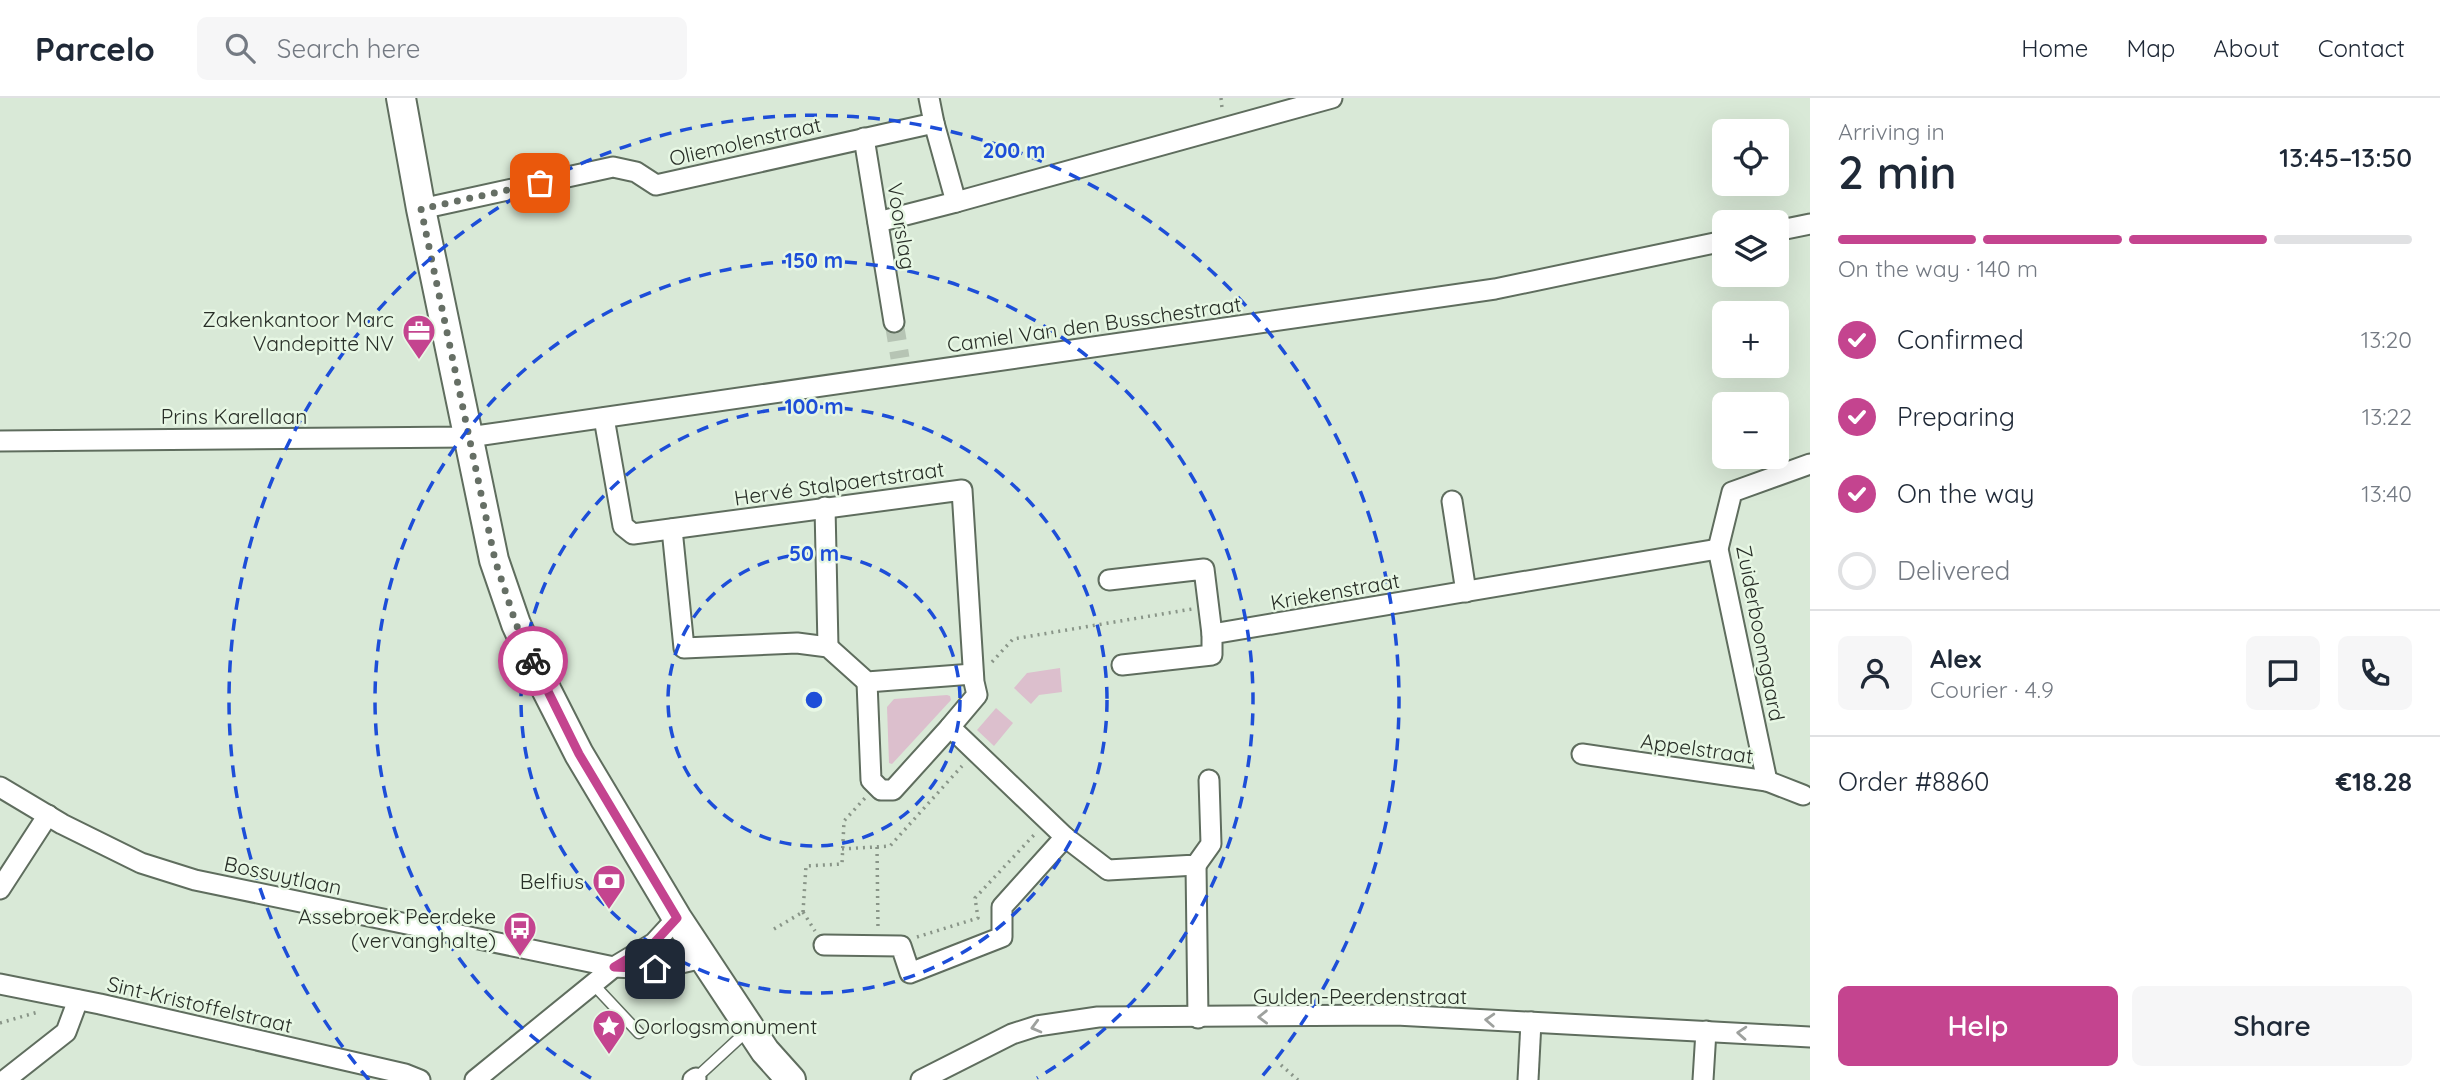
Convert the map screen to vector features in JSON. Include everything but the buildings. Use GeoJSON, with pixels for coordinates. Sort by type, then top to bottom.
{"type":"FeatureCollection","features":[{"type":"Feature","properties":{"kind":"main road"},"geometry":{"type":"LineString","coordinates":[[401,98],[421,209],[495,560],[516,624],[579,754],[677,918],[765,1051],[791,1080]]}},
{"type":"Feature","properties":{"kind":"street"},"geometry":{"type":"LineString","coordinates":[[929,98],[957,202]]}},
{"type":"Feature","properties":{"kind":"street"},"geometry":{"type":"LineString","coordinates":[[878,222],[1332,98]]}},
{"type":"Feature","properties":{"kind":"street","name":"Oliemolenstraat"},"geometry":{"type":"LineString","coordinates":[[421,209],[614,167],[636,172],[656,185],[934,123]]}},
{"type":"Feature","properties":{"kind":"street","name":"Voorslag"},"geometry":{"type":"LineString","coordinates":[[864,138],[894,322]]}},
{"type":"Feature","properties":{"kind":"street"},"geometry":{"type":"LineString","coordinates":[[1789,228],[1810,224]]}},
{"type":"Feature","properties":{"kind":"street","name":"Camiel Van den Busschestraat"},"geometry":{"type":"LineString","coordinates":[[469,437],[604,418],[902,366],[1495,289],[1712,244]]}},
{"type":"Feature","properties":{"kind":"street","name":"Hervé Stalpaertstraat"},"geometry":{"type":"LineString","coordinates":[[604,418],[625,530],[634,534],[962,490],[977,695],[893,790],[876,787]]}},
{"type":"Feature","properties":{"kind":"street","name":"Prins Karellaan"},"geometry":{"type":"LineString","coordinates":[[0,441],[469,437]]}},
{"type":"Feature","properties":{"kind":"street","name":"Zuiderboomgaard"},"geometry":{"type":"LineString","coordinates":[[1767,781],[1718,549],[1732,492],[1810,464]]}},
{"type":"Feature","properties":{"kind":"street"},"geometry":{"type":"LineString","coordinates":[[1452,501],[1466,592]]}},
{"type":"Feature","properties":{"kind":"street"},"geometry":{"type":"LineString","coordinates":[[825,507],[828,647]]}},
{"type":"Feature","properties":{"kind":"street"},"geometry":{"type":"LineString","coordinates":[[672,529],[684,648],[797,643],[828,647],[867,682],[872,780],[876,787]]}},
{"type":"Feature","properties":{"kind":"street","name":"Kriekenstraat"},"geometry":{"type":"LineString","coordinates":[[1212,634],[1718,549]]}},
{"type":"Feature","properties":{"kind":"street"},"geometry":{"type":"LineString","coordinates":[[1109,580],[1204,569],[1212,655],[1122,665]]}},
{"type":"Feature","properties":{"kind":"street"},"geometry":{"type":"LineString","coordinates":[[867,682],[974,674]]}},
{"type":"Feature","properties":{"kind":"street"},"geometry":{"type":"LineString","coordinates":[[950,727],[1065,837],[1108,870],[1196,865]]}},
{"type":"Feature","properties":{"kind":"street","name":"Appelstraat"},"geometry":{"type":"LineString","coordinates":[[1582,754],[1767,781],[1803,795]]}},
{"type":"Feature","properties":{"kind":"street"},"geometry":{"type":"LineString","coordinates":[[1198,1018],[1196,865],[1211,844],[1209,780]]}},
{"type":"Feature","properties":{"kind":"street","name":"Bossuytlaan"},"geometry":{"type":"LineString","coordinates":[[0,787],[141,863],[195,880],[614,967],[655,969],[707,965]]}},
{"type":"Feature","properties":{"kind":"street"},"geometry":{"type":"LineString","coordinates":[[0,889],[48,815]]}},
{"type":"Feature","properties":{"kind":"street"},"geometry":{"type":"LineString","coordinates":[[824,945],[901,946],[910,973],[1002,937],[1002,907],[1065,837]]}},
{"type":"Feature","properties":{"kind":"street"},"geometry":{"type":"LineString","coordinates":[[475,1080],[614,967],[654,943],[677,918]]}},
{"type":"Feature","properties":{"kind":"street"},"geometry":{"type":"LineString","coordinates":[[0,984],[78,1000]]}},
{"type":"Feature","properties":{"kind":"street","name":"Sint-Kristoffelstraat"},"geometry":{"type":"LineString","coordinates":[[5,1080],[66,1032],[78,1000],[391,1071],[420,1080]]}},
{"type":"Feature","properties":{"kind":"street","name":"Gulden-Peerdenstraat"},"geometry":{"type":"LineString","coordinates":[[921,1080],[1012,1034],[1037,1026],[1098,1017],[1396,1016],[1810,1037]]}},
{"type":"Feature","properties":{"kind":"street"},"geometry":{"type":"LineString","coordinates":[[1528,1080],[1531,1022]]}},
{"type":"Feature","properties":{"kind":"street"},"geometry":{"type":"LineString","coordinates":[[1703,1080],[1706,1031]]}},
{"type":"Feature","properties":{"kind":"lane"},"geometry":{"type":"LineString","coordinates":[[594,985],[639,1033]]}},
{"type":"Feature","properties":{"kind":"lane"},"geometry":{"type":"LineString","coordinates":[[694,1079],[750,1029]]}},
{"type":"Feature","properties":{"kind":"path"},"geometry":{"type":"LineString","coordinates":[[994,660],[1013,639],[1208,607]]}},
{"type":"Feature","properties":{"kind":"path"},"geometry":{"type":"LineString","coordinates":[[842,849],[890,846],[976,752]]}},
{"type":"Feature","properties":{"kind":"path"},"geometry":{"type":"LineString","coordinates":[[774,929],[803,912],[806,866],[842,864],[844,821],[876,787]]}},
{"type":"Feature","properties":{"kind":"path"},"geometry":{"type":"LineString","coordinates":[[910,939],[978,918],[975,898],[1047,820]]}},
{"type":"Feature","properties":{"kind":"path"},"geometry":{"type":"LineString","coordinates":[[877,847],[879,946]]}},
{"type":"Feature","properties":{"kind":"path"},"geometry":{"type":"LineString","coordinates":[[1281,1065],[1298,1080]]}},
{"type":"Feature","properties":{"kind":"shaded area"},"geometry":{"type":"Polygon","coordinates":[[[1060,668],[1062,692],[1039,695],[1031,704],[1014,688],[1027,673],[1060,668]]]}},
{"type":"Feature","properties":{"kind":"shaded area"},"geometry":{"type":"Polygon","coordinates":[[[947,695],[951,700],[892,764],[889,763],[887,707],[894,699],[947,695]]]}},
{"type":"Feature","properties":{"kind":"shaded area"},"geometry":{"type":"Polygon","coordinates":[[[996,708],[1013,723],[994,746],[977,730],[996,708]]]}},
{"type":"Feature","properties":{"kind":"tunnel"},"geometry":{"type":"LineString","coordinates":[[894,322],[900,358]]}},
{"type":"Feature","properties":{"kind":"way so far"},"geometry":{"type":"LineString","coordinates":[[533,661],[516,624],[495,560],[421,209],[540,183]]}},
{"type":"Feature","properties":{"kind":"place","name":"Zakenkantoor Marc Vandepitte NV"},"geometry":{"type":"Point","coordinates":[419,361]}},
{"type":"Feature","properties":{"kind":"place","name":"Belfius"},"geometry":{"type":"Point","coordinates":[609,911]}},
{"type":"Feature","properties":{"kind":"place","name":"Assebroek Peerdeke (vervanghalte)"},"geometry":{"type":"Point","coordinates":[520,958]}},
{"type":"Feature","properties":{"kind":"place","name":"Oorlogsmonument"},"geometry":{"type":"Point","coordinates":[609,1056]}},
{"type":"Feature","properties":{"kind":"route"},"geometry":{"type":"LineString","coordinates":[[533,661],[579,754],[677,918],[654,943],[614,967],[655,969]]}}]}
